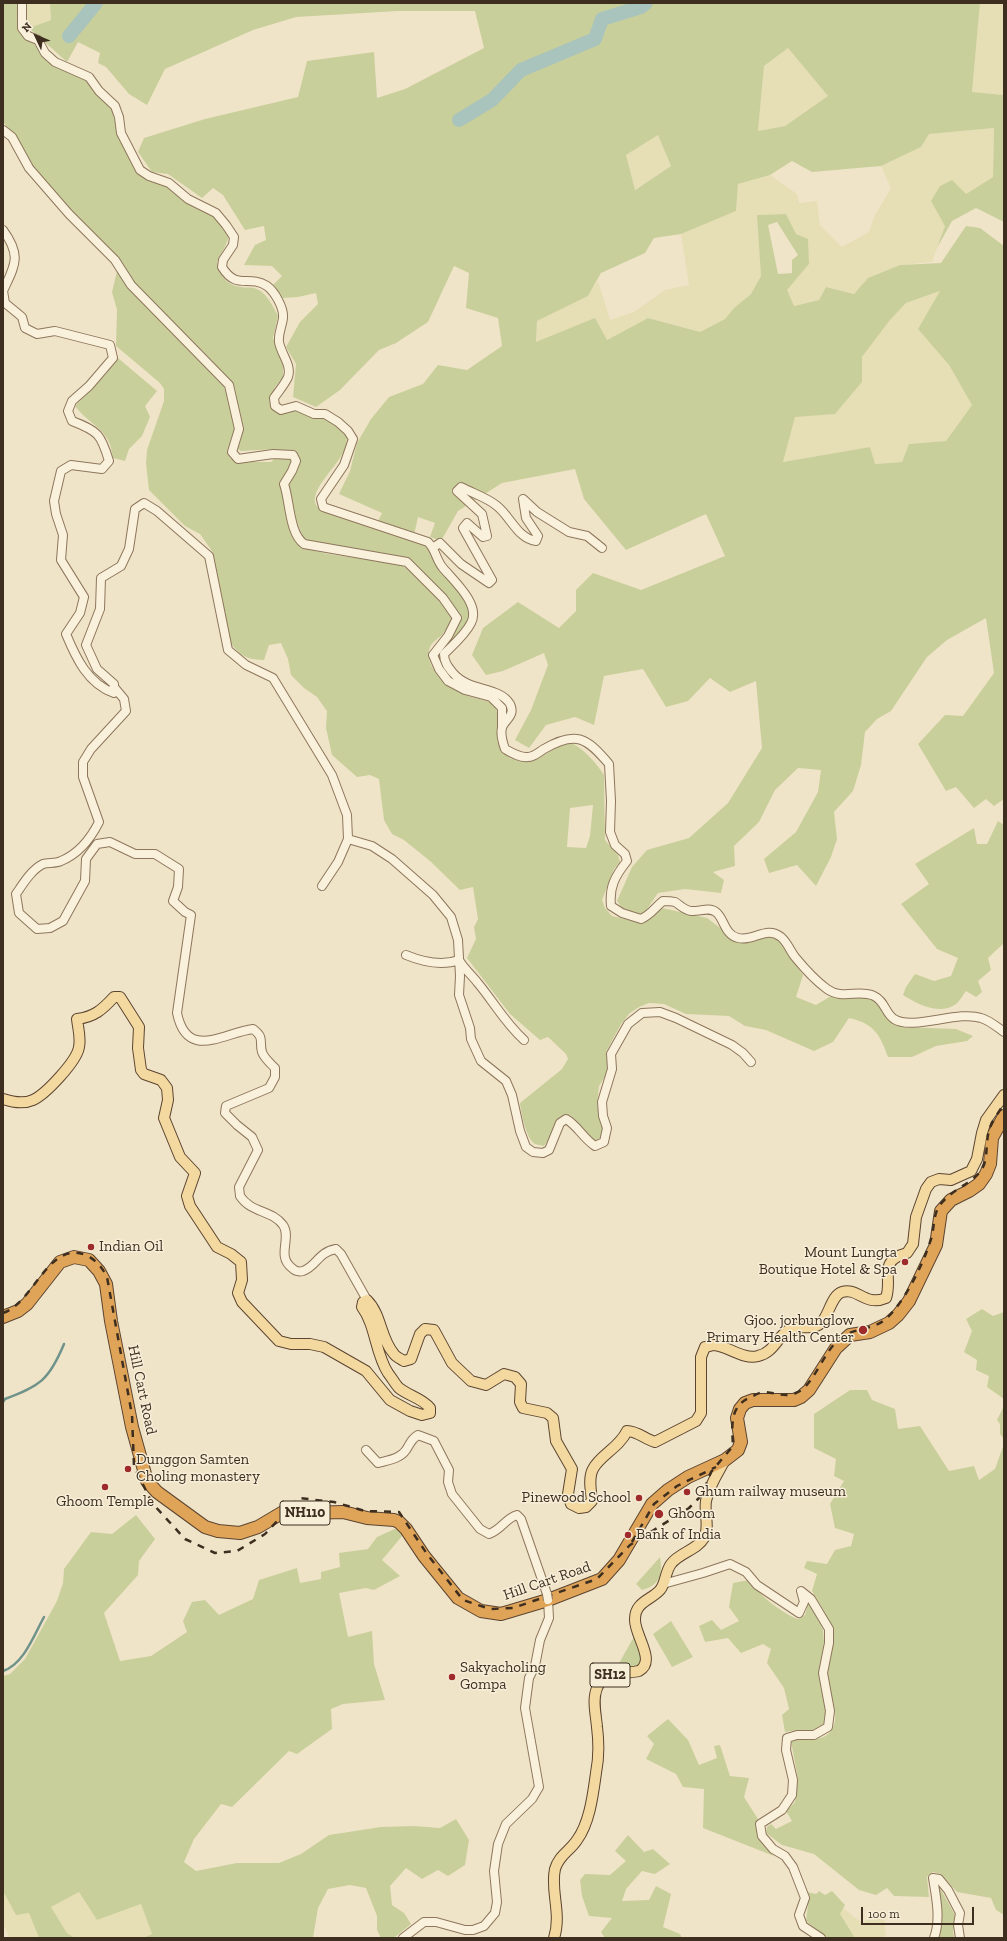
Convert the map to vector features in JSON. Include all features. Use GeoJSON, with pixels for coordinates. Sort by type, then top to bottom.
{"type":"FeatureCollection","features":[{"type":"Feature","properties":{"kind":"highway","name":"Hill Cart Road"},"geometry":{"type":"LineString","coordinates":[[3,1317],[18,1311],[27,1304],[52,1269],[64,1260],[79,1257],[89,1260],[95,1265],[106,1284],[111,1321],[132,1427],[147,1481],[162,1496],[205,1527],[218,1531],[240,1533],[258,1527],[285,1511],[310,1514],[343,1512],[367,1518],[394,1520],[399,1522],[406,1529],[424,1556],[458,1598],[469,1606],[481,1611],[500,1614],[602,1579],[619,1560],[652,1504],[668,1490],[688,1477],[725,1460],[738,1450],[741,1442],[737,1418],[740,1409],[745,1403],[753,1400],[794,1400],[801,1397],[809,1390],[836,1348],[850,1335],[870,1332],[889,1323],[898,1315],[909,1301],[936,1245],[941,1211],[951,1200],[979,1184],[986,1174],[990,1164],[992,1138],[1004,1116]]}},
{"type":"Feature","properties":{"kind":"main road"},"geometry":{"type":"LineString","coordinates":[[3,1099],[23,1102],[33,1101],[43,1094],[64,1071],[79,1048],[77,1019],[88,1018],[98,1014],[114,998],[120,997],[139,1027],[138,1048],[141,1070],[144,1074],[161,1080],[167,1088],[168,1100],[164,1118],[180,1157],[195,1173],[187,1196],[190,1206],[218,1247],[232,1254],[241,1262],[242,1280],[238,1293],[242,1302],[279,1341],[291,1344],[310,1344],[324,1348],[366,1371],[390,1400],[410,1411],[422,1415],[430,1413],[430,1408],[425,1402],[400,1388],[387,1372],[377,1349],[369,1317],[362,1307],[363,1302],[367,1300],[373,1306],[383,1334],[394,1354],[404,1361],[410,1359],[420,1334],[425,1328],[434,1330],[452,1363],[471,1381],[486,1386],[504,1374],[515,1377],[521,1384],[520,1402],[523,1408],[547,1413],[553,1418],[556,1441],[572,1469],[568,1494],[571,1504],[579,1508],[586,1507],[592,1501],[590,1482],[592,1470],[623,1439],[627,1431],[634,1431],[644,1438],[655,1442],[696,1421],[700,1414],[701,1357],[705,1347],[714,1345],[745,1356],[758,1356],[775,1346],[787,1331],[794,1328],[814,1326],[821,1323],[836,1296],[842,1292],[851,1292],[868,1300],[878,1301],[886,1298],[889,1289],[886,1278],[890,1262],[896,1256],[907,1253],[913,1244],[916,1217],[926,1190],[931,1182],[939,1179],[951,1180],[970,1171],[977,1159],[986,1120],[1004,1095]]}},
{"type":"Feature","properties":{"kind":"main road","name":"SH12"},"geometry":{"type":"LineString","coordinates":[[554,1938],[557,1928],[558,1910],[554,1886],[555,1870],[558,1860],[576,1841],[582,1832],[593,1796],[599,1754],[594,1702],[597,1687],[603,1679],[616,1673],[639,1671],[644,1669],[647,1658],[638,1635],[635,1619],[637,1610],[642,1602],[660,1590],[670,1564],[698,1545],[704,1538],[706,1532],[706,1503],[709,1488],[725,1460]]}},
{"type":"Feature","properties":{"kind":"street"},"geometry":{"type":"LineString","coordinates":[[22,3],[22,28],[28,36],[38,40],[45,53],[54,62],[89,77],[115,106],[119,117],[121,133],[140,170],[149,176],[170,183],[188,199],[216,213],[226,225],[234,237],[233,245],[223,260],[222,267],[227,275],[234,280],[258,282],[268,287],[277,300],[283,318],[279,331],[279,343],[289,368],[288,378],[274,398],[275,406],[281,410],[296,406],[314,414],[325,414],[338,422],[348,431],[353,439],[344,465],[321,499],[323,508],[428,542],[434,547],[442,567],[458,583],[468,599],[474,614],[472,623],[444,654],[444,660],[459,680],[471,686],[489,690],[502,696],[509,703],[512,709],[510,716],[502,728]]}},
{"type":"Feature","properties":{"kind":"street"},"geometry":{"type":"LineString","coordinates":[[3,130],[12,138],[29,168],[69,214],[115,260],[131,285],[229,385],[240,428],[232,452],[238,459],[273,454],[293,455],[296,461],[284,484],[289,498],[289,512],[298,539],[304,544],[407,562],[443,598],[457,618],[448,636],[433,655],[438,669],[448,681],[465,690],[491,697],[502,708],[502,740],[505,749],[515,755],[528,757],[536,755],[556,742],[568,738],[579,739],[590,745],[609,764],[610,832],[615,845],[625,854],[626,861],[613,881],[610,895],[611,906],[622,913],[641,919],[651,915],[656,906],[663,900],[674,902],[691,911],[711,910],[718,913],[726,929],[737,938],[749,938],[766,932],[774,932],[782,938],[794,956],[828,990],[838,994],[866,994],[874,996],[882,1001],[893,1018],[902,1022],[957,1017],[976,1017],[1004,1032]]}},
{"type":"Feature","properties":{"kind":"street"},"geometry":{"type":"LineString","coordinates":[[3,230],[12,243],[15,264],[3,291],[5,303],[22,317],[25,328],[37,334],[55,330],[110,345],[113,358],[89,386],[72,401],[68,411],[72,421],[93,429],[104,443],[109,461],[102,469],[72,465],[61,471],[54,501],[56,514],[63,535],[61,560],[84,596],[80,613],[66,634],[75,655],[91,678],[105,689],[114,692],[114,687]]}},
{"type":"Feature","properties":{"kind":"street"},"geometry":{"type":"LineString","coordinates":[[434,547],[440,543],[461,564],[489,583],[492,580],[463,528],[467,523],[483,537],[487,536],[482,514],[457,491],[461,487],[497,506],[518,530],[531,541],[536,541],[538,536],[526,518],[523,499],[537,512],[569,532],[587,536],[602,548]]}},
{"type":"Feature","properties":{"kind":"street"},"geometry":{"type":"LineString","coordinates":[[322,886],[338,862],[348,839],[347,815],[332,775],[273,678],[246,665],[228,650],[208,556],[157,511],[144,503],[135,509],[129,548],[121,566],[101,578],[100,609],[86,645],[97,669],[114,684],[114,687],[124,699],[126,711],[91,749],[83,762],[83,777],[99,822],[92,835],[72,856],[60,862],[43,864],[27,878],[16,894],[19,913],[36,929],[50,928],[63,921],[85,881],[86,859],[98,844],[110,842],[135,854],[155,854],[179,869],[178,887],[173,901],[185,912],[191,915],[177,1013],[180,1026],[185,1034],[195,1039],[210,1042],[240,1031],[253,1029],[259,1033],[262,1041],[262,1051],[266,1060],[275,1068],[275,1077],[269,1088],[226,1106],[225,1113],[237,1126],[252,1137],[258,1150],[240,1187],[240,1196],[250,1207],[275,1218],[282,1224],[285,1230],[284,1252],[287,1265],[294,1270],[302,1271],[309,1268],[327,1251],[336,1249],[345,1260],[367,1300]]}},
{"type":"Feature","properties":{"kind":"street"},"geometry":{"type":"LineString","coordinates":[[348,839],[372,846],[392,859],[433,895],[451,917],[458,940],[460,960],[459,995],[470,1028],[471,1039],[481,1061],[506,1081],[512,1095],[520,1131],[526,1147],[533,1152],[543,1153],[549,1150],[560,1123],[566,1119],[573,1122],[577,1130],[595,1146],[604,1142],[607,1128],[603,1116],[602,1102],[612,1070],[611,1054],[628,1024],[642,1013],[660,1012],[676,1018],[732,1045],[743,1053],[751,1062]]}},
{"type":"Feature","properties":{"kind":"street"},"geometry":{"type":"LineString","coordinates":[[406,955],[415,959],[435,963],[460,960]]}},
{"type":"Feature","properties":{"kind":"street"},"geometry":{"type":"LineString","coordinates":[[460,960],[465,970],[477,981],[509,1027],[524,1040]]}},
{"type":"Feature","properties":{"kind":"street"},"geometry":{"type":"LineString","coordinates":[[366,1450],[378,1463],[391,1460],[402,1455],[410,1440],[418,1435],[434,1441],[449,1470],[448,1482],[452,1494],[480,1529],[489,1534],[497,1531],[512,1516],[517,1515],[521,1519],[548,1597],[550,1618],[540,1640],[535,1666],[529,1678],[525,1701],[539,1787],[532,1799],[506,1824],[498,1844],[494,1871],[497,1902],[496,1913],[484,1926],[473,1930],[465,1930],[436,1922],[424,1922],[403,1938]]}},
{"type":"Feature","properties":{"kind":"street"},"geometry":{"type":"LineString","coordinates":[[663,1584],[730,1564],[746,1572],[757,1585],[799,1613],[804,1602],[801,1591],[812,1599],[829,1629],[823,1673],[830,1711],[828,1727],[814,1735],[797,1735],[787,1738],[786,1750],[793,1780],[792,1795],[782,1810],[760,1824],[762,1836],[773,1849],[785,1856],[793,1867],[805,1898],[799,1915],[803,1926],[821,1938]]}},
{"type":"Feature","properties":{"kind":"street"},"geometry":{"type":"LineString","coordinates":[[934,1938],[937,1928],[937,1905],[933,1878],[940,1879],[948,1890],[960,1913],[958,1925],[960,1938]]}},
{"type":"Feature","properties":{"kind":"shaded area"},"geometry":{"type":"Polygon","coordinates":[[[26,3],[50,3],[51,20],[29,28],[26,22],[26,3]]]}},
{"type":"Feature","properties":{"kind":"shaded area"},"geometry":{"type":"Polygon","coordinates":[[[980,3],[1004,3],[1004,95],[972,92],[980,3]]]}},
{"type":"Feature","properties":{"kind":"shaded area"},"geometry":{"type":"Polygon","coordinates":[[[788,48],[828,96],[785,126],[758,131],[764,66],[788,48]]]}},
{"type":"Feature","properties":{"kind":"shaded area"},"geometry":{"type":"Polygon","coordinates":[[[994,128],[993,177],[966,194],[945,226],[932,262],[900,265],[868,278],[854,294],[826,287],[819,300],[794,306],[786,290],[809,264],[786,214],[758,215],[761,276],[751,294],[734,308],[725,319],[700,332],[648,318],[607,340],[536,342],[537,321],[588,296],[598,281],[610,320],[634,312],[665,290],[689,285],[681,234],[736,211],[738,184],[770,175],[797,194],[799,203],[817,201],[820,225],[842,247],[869,232],[874,217],[891,188],[881,166],[921,147],[929,134],[994,128]]]}},
{"type":"Feature","properties":{"kind":"shaded area"},"geometry":{"type":"Polygon","coordinates":[[[658,135],[671,166],[634,190],[626,155],[658,135]]]}},
{"type":"Feature","properties":{"kind":"shaded area"},"geometry":{"type":"Polygon","coordinates":[[[941,291],[918,329],[949,365],[972,405],[946,441],[909,444],[902,462],[874,464],[870,447],[783,462],[795,416],[835,414],[862,382],[862,357],[890,320],[906,303],[941,291]]]}},
{"type":"Feature","properties":{"kind":"shaded area"},"geometry":{"type":"Polygon","coordinates":[[[3,1891],[16,1914],[29,1913],[39,1938],[10,1938],[3,1924],[3,1891]]]}},
{"type":"Feature","properties":{"kind":"shaded area"},"geometry":{"type":"Polygon","coordinates":[[[79,1892],[97,1920],[141,1904],[152,1934],[143,1938],[75,1938],[67,1933],[51,1907],[79,1892]]]}},
{"type":"Feature","properties":{"kind":"shaded area"},"geometry":{"type":"Polygon","coordinates":[[[843,1908],[862,1923],[871,1917],[884,1916],[886,1936],[877,1938],[855,1938],[840,1914],[843,1908]]]}},
{"type":"Feature","properties":{"kind":"green space"},"geometry":{"type":"Polygon","coordinates":[[[3,3],[17,3],[17,26],[21,34],[34,44],[56,66],[86,78],[99,93],[112,111],[118,134],[136,171],[146,180],[162,183],[171,188],[186,203],[213,216],[229,233],[226,245],[217,262],[222,276],[228,282],[236,286],[254,288],[262,292],[269,299],[278,316],[273,338],[283,366],[283,377],[275,387],[271,399],[271,406],[279,414],[294,410],[327,418],[341,427],[347,437],[345,448],[339,459],[317,492],[315,502],[316,505],[325,512],[420,541],[430,548],[437,566],[457,585],[470,609],[469,622],[443,653],[450,672],[483,687],[499,698],[509,711],[507,716],[505,708],[464,688],[447,674],[440,665],[436,654],[459,618],[456,609],[448,598],[401,558],[388,554],[308,542],[304,539],[292,509],[291,495],[287,483],[295,453],[275,449],[241,451],[236,448],[243,427],[231,384],[190,339],[131,283],[73,213],[30,165],[14,135],[3,122],[3,3]]]}},
{"type":"Feature","properties":{"kind":"green space"},"geometry":{"type":"Polygon","coordinates":[[[50,3],[93,3],[67,38],[97,3],[980,3],[972,92],[1004,95],[1004,222],[976,208],[952,221],[937,248],[945,226],[931,201],[940,186],[952,180],[966,194],[993,177],[994,128],[929,134],[921,147],[881,166],[812,172],[792,161],[770,175],[738,184],[736,211],[681,234],[654,238],[645,253],[601,273],[588,296],[537,321],[536,342],[595,318],[607,340],[648,318],[700,332],[725,319],[734,308],[751,294],[761,276],[757,215],[786,214],[796,234],[808,239],[809,264],[787,290],[794,306],[819,300],[826,287],[854,294],[868,278],[900,265],[941,263],[966,226],[980,228],[1004,246],[1004,799],[994,806],[986,799],[974,808],[956,787],[946,791],[918,744],[945,715],[963,716],[994,673],[986,618],[947,640],[927,657],[891,711],[877,719],[865,732],[861,765],[853,791],[834,812],[837,839],[831,857],[816,886],[797,865],[769,873],[764,859],[796,832],[818,792],[821,770],[798,768],[775,790],[759,822],[734,846],[735,866],[713,872],[724,880],[721,893],[685,889],[658,893],[643,915],[624,911],[617,901],[632,867],[647,850],[689,838],[728,803],[762,748],[756,681],[730,692],[710,678],[688,701],[666,707],[643,669],[604,676],[594,725],[575,717],[546,725],[529,748],[515,740],[531,710],[548,665],[544,653],[503,671],[486,675],[472,655],[483,628],[518,602],[559,628],[576,611],[576,590],[593,573],[641,590],[725,556],[706,514],[626,550],[584,499],[575,469],[502,483],[458,511],[441,541],[430,537],[435,523],[418,517],[414,535],[378,521],[382,513],[339,494],[350,471],[357,443],[371,419],[389,397],[423,384],[438,365],[467,370],[502,346],[498,318],[466,308],[469,273],[454,266],[428,322],[396,343],[379,350],[340,390],[316,407],[293,397],[296,364],[286,347],[300,322],[318,304],[316,293],[298,297],[283,298],[273,285],[282,276],[272,266],[244,265],[255,245],[266,240],[264,226],[245,230],[223,195],[213,188],[202,198],[168,174],[152,172],[138,152],[144,138],[205,119],[298,97],[307,61],[374,52],[377,98],[405,89],[484,48],[475,11],[398,11],[296,17],[253,30],[165,69],[147,105],[129,94],[106,67],[98,63],[100,53],[78,42],[67,62],[29,28],[51,20],[50,3]],[[788,48],[764,66],[758,131],[785,126],[828,96],[788,48]],[[658,135],[626,155],[635,190],[671,166],[658,135]],[[777,222],[768,225],[778,274],[792,273],[792,260],[798,255],[777,222]],[[940,291],[906,303],[890,320],[862,357],[862,382],[835,414],[795,417],[783,462],[870,447],[875,464],[902,462],[909,444],[946,441],[972,405],[949,365],[918,329],[940,291]]]}},
{"type":"Feature","properties":{"kind":"green space"},"geometry":{"type":"Polygon","coordinates":[[[117,271],[130,288],[223,385],[227,393],[235,427],[227,451],[230,458],[241,462],[271,462],[275,458],[291,458],[293,463],[281,484],[304,548],[328,554],[392,563],[405,567],[441,598],[453,618],[443,634],[431,645],[429,655],[430,663],[440,677],[454,689],[468,696],[494,704],[498,714],[497,740],[502,752],[511,759],[525,761],[538,759],[567,741],[588,755],[597,765],[604,775],[605,840],[618,855],[620,862],[614,869],[602,900],[605,908],[612,916],[641,923],[652,917],[658,907],[707,918],[736,940],[762,936],[775,938],[781,941],[785,946],[803,975],[796,997],[816,1005],[831,996],[869,998],[878,1002],[891,1019],[902,1027],[956,1029],[973,1036],[967,1041],[936,1046],[912,1057],[888,1057],[882,1042],[870,1026],[849,1018],[833,1042],[814,1051],[766,1030],[745,1026],[729,1016],[686,1014],[664,1004],[649,1003],[630,1013],[621,1024],[606,1052],[609,1070],[599,1086],[597,1105],[604,1127],[602,1139],[594,1142],[578,1128],[577,1121],[570,1115],[563,1116],[544,1146],[535,1144],[529,1137],[520,1103],[562,1069],[568,1059],[566,1054],[548,1037],[540,1040],[510,1014],[467,958],[476,939],[474,927],[478,919],[473,887],[460,890],[430,861],[404,840],[392,834],[384,820],[379,779],[370,775],[357,777],[332,755],[326,728],[327,711],[317,697],[304,688],[291,675],[288,659],[281,643],[269,645],[264,660],[252,659],[243,656],[228,640],[212,551],[200,534],[185,526],[149,490],[146,463],[147,450],[164,401],[164,389],[160,383],[116,346],[117,310],[112,292],[117,271]],[[593,805],[570,808],[567,847],[586,848],[590,836],[593,805]]]}},
{"type":"Feature","properties":{"kind":"green space"},"geometry":{"type":"Polygon","coordinates":[[[118,358],[157,391],[145,406],[150,417],[142,436],[129,449],[125,461],[113,458],[110,444],[105,435],[75,406],[106,374],[118,358]]]}},
{"type":"Feature","properties":{"kind":"green space"},"geometry":{"type":"Polygon","coordinates":[[[998,821],[1004,825],[1004,943],[988,958],[991,970],[978,981],[982,992],[976,997],[966,991],[956,1004],[943,1009],[936,1009],[915,1002],[903,995],[906,987],[915,974],[934,981],[951,976],[958,958],[937,949],[901,904],[929,884],[915,864],[974,828],[977,844],[987,844],[998,821]]]}},
{"type":"Feature","properties":{"kind":"green space"},"geometry":{"type":"Polygon","coordinates":[[[982,1309],[993,1316],[1004,1312],[1004,1399],[987,1387],[989,1376],[976,1370],[977,1360],[964,1352],[972,1331],[966,1319],[982,1309]]]}},
{"type":"Feature","properties":{"kind":"green space"},"geometry":{"type":"Polygon","coordinates":[[[850,1390],[867,1390],[872,1400],[895,1409],[898,1429],[920,1426],[949,1471],[974,1466],[979,1480],[995,1469],[1004,1444],[1004,1915],[996,1910],[991,1898],[957,1892],[941,1874],[933,1872],[927,1877],[929,1897],[894,1896],[887,1888],[876,1895],[859,1890],[814,1854],[782,1845],[766,1833],[767,1827],[771,1824],[776,1829],[792,1821],[786,1811],[795,1802],[798,1779],[791,1741],[817,1739],[827,1735],[834,1725],[835,1710],[826,1671],[832,1634],[826,1614],[812,1591],[817,1574],[804,1568],[807,1561],[827,1564],[835,1550],[851,1546],[854,1534],[835,1528],[830,1504],[844,1481],[834,1476],[836,1459],[814,1448],[814,1414],[850,1390]]]}},
{"type":"Feature","properties":{"kind":"green space"},"geometry":{"type":"Polygon","coordinates":[[[1004,1406],[1004,1439],[1000,1434],[1000,1424],[997,1420],[1004,1406]]]}},
{"type":"Feature","properties":{"kind":"green space"},"geometry":{"type":"Polygon","coordinates":[[[136,1515],[155,1539],[139,1561],[138,1575],[104,1613],[120,1661],[151,1656],[187,1632],[183,1621],[192,1602],[205,1600],[219,1615],[253,1599],[259,1580],[297,1568],[300,1583],[321,1579],[321,1572],[340,1567],[339,1553],[368,1549],[377,1537],[397,1528],[403,1535],[382,1560],[400,1576],[374,1590],[366,1588],[339,1593],[348,1637],[372,1631],[374,1664],[385,1700],[343,1704],[331,1709],[332,1729],[297,1754],[289,1751],[232,1807],[221,1804],[194,1839],[184,1862],[196,1871],[237,1863],[279,1863],[301,1854],[329,1835],[381,1827],[414,1826],[440,1828],[456,1819],[469,1840],[465,1865],[448,1876],[438,1870],[422,1879],[406,1868],[390,1886],[392,1905],[404,1913],[411,1924],[394,1938],[381,1938],[377,1930],[377,1916],[366,1888],[350,1885],[328,1889],[318,1908],[313,1938],[143,1938],[152,1934],[141,1904],[97,1920],[79,1892],[51,1907],[67,1933],[75,1938],[39,1938],[29,1913],[16,1915],[3,1891],[3,1676],[10,1674],[25,1659],[57,1601],[63,1583],[64,1569],[91,1532],[112,1534],[136,1515]]]}},
{"type":"Feature","properties":{"kind":"green space"},"geometry":{"type":"Polygon","coordinates":[[[660,1557],[661,1569],[659,1578],[653,1585],[642,1590],[636,1584],[660,1557]]]}},
{"type":"Feature","properties":{"kind":"green space"},"geometry":{"type":"Polygon","coordinates":[[[749,1580],[764,1597],[790,1616],[797,1619],[805,1615],[807,1601],[817,1616],[823,1630],[824,1642],[819,1673],[827,1710],[824,1726],[819,1729],[785,1732],[782,1715],[789,1709],[784,1688],[767,1663],[771,1649],[763,1644],[741,1653],[728,1638],[705,1642],[699,1626],[712,1620],[721,1630],[739,1621],[729,1607],[733,1583],[749,1580]]]}},
{"type":"Feature","properties":{"kind":"green space"},"geometry":{"type":"Polygon","coordinates":[[[671,1621],[693,1657],[672,1667],[653,1634],[671,1621]]]}},
{"type":"Feature","properties":{"kind":"green space"},"geometry":{"type":"Polygon","coordinates":[[[635,1635],[644,1659],[640,1666],[628,1669],[618,1665],[635,1635]]]}},
{"type":"Feature","properties":{"kind":"green space"},"geometry":{"type":"Polygon","coordinates":[[[668,1719],[688,1740],[699,1765],[717,1758],[714,1746],[720,1745],[730,1776],[749,1778],[744,1797],[758,1819],[757,1830],[760,1839],[774,1856],[703,1828],[704,1789],[683,1787],[676,1774],[646,1759],[654,1744],[647,1736],[668,1719]]]}},
{"type":"Feature","properties":{"kind":"green space"},"geometry":{"type":"Polygon","coordinates":[[[628,1835],[644,1852],[653,1849],[670,1864],[655,1874],[642,1871],[626,1889],[622,1901],[649,1900],[656,1886],[671,1894],[663,1927],[680,1934],[682,1938],[605,1938],[601,1932],[612,1918],[589,1916],[582,1896],[580,1880],[585,1874],[610,1875],[626,1861],[615,1851],[628,1835]]]}},
{"type":"Feature","properties":{"kind":"green space"},"geometry":{"type":"Polygon","coordinates":[[[936,1881],[955,1915],[953,1931],[954,1938],[939,1938],[941,1925],[936,1881]]]}},
{"type":"Feature","properties":{"kind":"green space"},"geometry":{"type":"Polygon","coordinates":[[[819,1891],[825,1895],[832,1891],[845,1905],[840,1914],[855,1938],[828,1938],[806,1921],[808,1905],[807,1892],[816,1894],[819,1891]]]}},
{"type":"Feature","properties":{"kind":"waterway"},"geometry":{"type":"LineString","coordinates":[[69,36],[96,3]]}},
{"type":"Feature","properties":{"kind":"waterway"},"geometry":{"type":"LineString","coordinates":[[459,120],[492,100],[521,70],[595,39],[602,19],[641,7],[646,3]]}},
{"type":"Feature","properties":{"kind":"waterway"},"geometry":{"type":"LineString","coordinates":[[3,1402],[5,1399],[27,1390],[42,1380],[53,1366],[64,1344]]}},
{"type":"Feature","properties":{"kind":"waterway"},"geometry":{"type":"LineString","coordinates":[[3,1671],[23,1656],[44,1617]]}},
{"type":"Feature","properties":{"kind":"railway"},"geometry":{"type":"LineString","coordinates":[[3,1313],[14,1307],[24,1298],[51,1264],[61,1256],[73,1253],[86,1255],[93,1259],[101,1267],[107,1277],[132,1415],[134,1466],[152,1503],[185,1539],[215,1553],[237,1551],[265,1534],[299,1498],[334,1502],[365,1511],[399,1512],[427,1554],[463,1600],[490,1609],[513,1608],[597,1579],[630,1545],[689,1508],[702,1495],[711,1472],[733,1446],[733,1417],[735,1411],[744,1401],[761,1392],[791,1395],[800,1391],[810,1381],[828,1352],[838,1340],[850,1333],[875,1325],[887,1318],[900,1303],[918,1272],[930,1242],[937,1210],[946,1198],[975,1177],[983,1168],[990,1128],[1004,1104]]}},
{"type":"Feature","properties":{"kind":"railway"},"geometry":{"type":"LineString","coordinates":[[632,1542],[654,1504],[677,1486],[716,1467]]}},
{"type":"Feature","properties":{"kind":"place","name":"Indian Oil"},"geometry":{"type":"Point","coordinates":[91,1247]}},
{"type":"Feature","properties":{"kind":"place","name":"Mount Lungta Boutique Hotel & Spa"},"geometry":{"type":"Point","coordinates":[905,1262]}},
{"type":"Feature","properties":{"kind":"place","name":"Gjoo. jorbunglow Primary Health Center"},"geometry":{"type":"Point","coordinates":[863,1330]}},
{"type":"Feature","properties":{"kind":"place","name":"Dunggon Samten Choling monastery"},"geometry":{"type":"Point","coordinates":[128,1469]}},
{"type":"Feature","properties":{"kind":"place","name":"Ghoom Temple"},"geometry":{"type":"Point","coordinates":[105,1487]}},
{"type":"Feature","properties":{"kind":"place","name":"Ghum railway museum"},"geometry":{"type":"Point","coordinates":[687,1492]}},
{"type":"Feature","properties":{"kind":"place","name":"Pinewood School"},"geometry":{"type":"Point","coordinates":[639,1498]}},
{"type":"Feature","properties":{"kind":"place","name":"Ghoom"},"geometry":{"type":"Point","coordinates":[659,1514]}},
{"type":"Feature","properties":{"kind":"place","name":"Bank of India"},"geometry":{"type":"Point","coordinates":[628,1535]}},
{"type":"Feature","properties":{"kind":"place","name":"Sakyacholing Gompa"},"geometry":{"type":"Point","coordinates":[452,1677]}}]}
